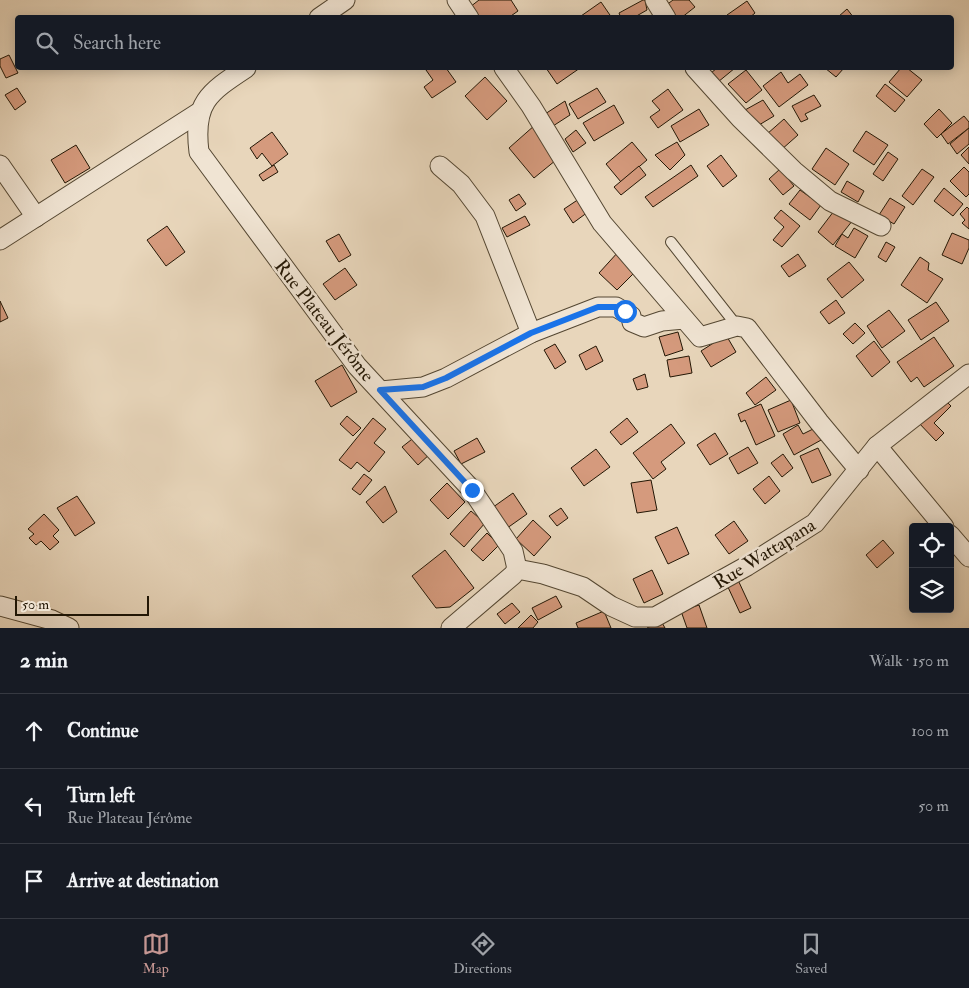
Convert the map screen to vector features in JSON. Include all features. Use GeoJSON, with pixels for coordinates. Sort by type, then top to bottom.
{"type":"FeatureCollection","features":[{"type":"Feature","properties":{"kind":"street"},"geometry":{"type":"LineString","coordinates":[[323,15],[345,0]]}},
{"type":"Feature","properties":{"kind":"street"},"geometry":{"type":"LineString","coordinates":[[457,0],[467,15]]}},
{"type":"Feature","properties":{"kind":"street"},"geometry":{"type":"LineString","coordinates":[[655,0],[664,15]]}},
{"type":"Feature","properties":{"kind":"street"},"geometry":{"type":"LineString","coordinates":[[0,240],[198,113],[214,89],[243,70]]}},
{"type":"Feature","properties":{"kind":"street"},"geometry":{"type":"LineString","coordinates":[[505,70],[531,106],[602,223],[684,319],[700,337],[737,326],[747,328],[763,346],[790,386],[859,470]]}},
{"type":"Feature","properties":{"kind":"street"},"geometry":{"type":"LineString","coordinates":[[697,70],[740,118],[794,171],[830,201],[880,226]]}},
{"type":"Feature","properties":{"kind":"street","name":"Rue Plateau Jérôme"},"geometry":{"type":"LineString","coordinates":[[198,113],[199,152],[357,366],[472,490],[513,551],[517,569]]}},
{"type":"Feature","properties":{"kind":"street"},"geometry":{"type":"LineString","coordinates":[[0,165],[36,218]]}},
{"type":"Feature","properties":{"kind":"street"},"geometry":{"type":"LineString","coordinates":[[440,166],[461,184],[485,216],[531,333]]}},
{"type":"Feature","properties":{"kind":"street"},"geometry":{"type":"LineString","coordinates":[[380,390],[423,387],[446,378],[531,333],[605,306],[616,307],[625,311],[631,316],[632,322],[644,327],[662,321],[684,319]]}},
{"type":"Feature","properties":{"kind":"street","name":"Rue Wattapana"},"geometry":{"type":"LineString","coordinates":[[517,569],[543,574],[583,588],[635,617],[655,617],[747,566],[815,523],[877,446],[969,374]]}},
{"type":"Feature","properties":{"kind":"street"},"geometry":{"type":"LineString","coordinates":[[877,446],[941,523]]}},
{"type":"Feature","properties":{"kind":"street"},"geometry":{"type":"LineString","coordinates":[[954,540],[969,557]]}},
{"type":"Feature","properties":{"kind":"street"},"geometry":{"type":"LineString","coordinates":[[451,628],[517,569]]}},
{"type":"Feature","properties":{"kind":"street"},"geometry":{"type":"LineString","coordinates":[[0,606],[52,620],[69,628]]}},
{"type":"Feature","properties":{"kind":"lane"},"geometry":{"type":"LineString","coordinates":[[671,242],[737,326]]}},
{"type":"Feature","properties":{"kind":"building"},"geometry":{"type":"Polygon","coordinates":[[[479,0],[511,0],[518,11],[512,15],[475,15],[470,7],[479,0]]]}},
{"type":"Feature","properties":{"kind":"building"},"geometry":{"type":"Polygon","coordinates":[[[645,0],[647,10],[638,15],[620,15],[619,13],[645,0]]]}},
{"type":"Feature","properties":{"kind":"building"},"geometry":{"type":"Polygon","coordinates":[[[673,0],[689,0],[695,7],[685,15],[672,15],[665,6],[673,0]]]}},
{"type":"Feature","properties":{"kind":"building"},"geometry":{"type":"Polygon","coordinates":[[[747,1],[755,13],[753,15],[727,15],[747,1]]]}},
{"type":"Feature","properties":{"kind":"building"},"geometry":{"type":"Polygon","coordinates":[[[601,2],[610,15],[582,15],[601,2]]]}},
{"type":"Feature","properties":{"kind":"building"},"geometry":{"type":"Polygon","coordinates":[[[847,9],[852,15],[840,15],[847,9]]]}},
{"type":"Feature","properties":{"kind":"building"},"geometry":{"type":"Polygon","coordinates":[[[9,55],[18,73],[6,78],[0,66],[0,59],[9,55]]]}},
{"type":"Feature","properties":{"kind":"building"},"geometry":{"type":"Polygon","coordinates":[[[426,70],[447,70],[456,82],[432,98],[424,87],[433,80],[426,70]]]}},
{"type":"Feature","properties":{"kind":"building"},"geometry":{"type":"Polygon","coordinates":[[[547,70],[577,70],[557,84],[547,70]]]}},
{"type":"Feature","properties":{"kind":"building"},"geometry":{"type":"Polygon","coordinates":[[[715,70],[733,70],[718,82],[711,73],[715,70]]]}},
{"type":"Feature","properties":{"kind":"building"},"geometry":{"type":"Polygon","coordinates":[[[746,70],[762,90],[746,103],[728,84],[746,70]]]}},
{"type":"Feature","properties":{"kind":"building"},"geometry":{"type":"Polygon","coordinates":[[[827,70],[842,70],[836,77],[827,70]]]}},
{"type":"Feature","properties":{"kind":"building"},"geometry":{"type":"Polygon","coordinates":[[[899,70],[910,70],[922,80],[907,97],[889,82],[899,70]]]}},
{"type":"Feature","properties":{"kind":"building"},"geometry":{"type":"Polygon","coordinates":[[[781,72],[788,83],[800,74],[808,85],[779,107],[763,86],[781,72]]]}},
{"type":"Feature","properties":{"kind":"building"},"geometry":{"type":"Polygon","coordinates":[[[485,77],[507,101],[487,120],[465,96],[485,77]]]}},
{"type":"Feature","properties":{"kind":"building"},"geometry":{"type":"Polygon","coordinates":[[[885,84],[905,100],[895,112],[876,96],[885,84]]]}},
{"type":"Feature","properties":{"kind":"building"},"geometry":{"type":"Polygon","coordinates":[[[17,88],[26,102],[15,110],[5,95],[17,88]]]}},
{"type":"Feature","properties":{"kind":"building"},"geometry":{"type":"Polygon","coordinates":[[[597,88],[606,102],[578,119],[569,104],[597,88]]]}},
{"type":"Feature","properties":{"kind":"building"},"geometry":{"type":"Polygon","coordinates":[[[668,89],[683,110],[658,128],[650,117],[660,110],[652,101],[668,89]]]}},
{"type":"Feature","properties":{"kind":"building"},"geometry":{"type":"Polygon","coordinates":[[[814,95],[821,106],[805,114],[808,119],[801,122],[792,106],[814,95]]]}},
{"type":"Feature","properties":{"kind":"building"},"geometry":{"type":"Polygon","coordinates":[[[763,100],[774,116],[759,125],[745,110],[763,100]]]}},
{"type":"Feature","properties":{"kind":"building"},"geometry":{"type":"Polygon","coordinates":[[[565,101],[570,115],[553,126],[545,114],[565,101]]]}},
{"type":"Feature","properties":{"kind":"building"},"geometry":{"type":"Polygon","coordinates":[[[614,105],[624,123],[594,141],[583,123],[614,105]]]}},
{"type":"Feature","properties":{"kind":"building"},"geometry":{"type":"Polygon","coordinates":[[[699,109],[709,125],[680,142],[671,126],[699,109]]]}},
{"type":"Feature","properties":{"kind":"building"},"geometry":{"type":"Polygon","coordinates":[[[939,109],[952,123],[937,138],[924,124],[939,109]]]}},
{"type":"Feature","properties":{"kind":"building"},"geometry":{"type":"Polygon","coordinates":[[[964,116],[969,122],[969,128],[948,144],[941,134],[964,116]]]}},
{"type":"Feature","properties":{"kind":"building"},"geometry":{"type":"Polygon","coordinates":[[[784,119],[798,135],[781,150],[767,134],[784,119]]]}},
{"type":"Feature","properties":{"kind":"building"},"geometry":{"type":"Polygon","coordinates":[[[535,125],[561,156],[534,178],[509,148],[535,125]]]}},
{"type":"Feature","properties":{"kind":"building"},"geometry":{"type":"Polygon","coordinates":[[[969,128],[969,144],[957,154],[950,144],[969,128]]]}},
{"type":"Feature","properties":{"kind":"building"},"geometry":{"type":"Polygon","coordinates":[[[576,130],[586,143],[573,152],[565,139],[576,130]]]}},
{"type":"Feature","properties":{"kind":"building"},"geometry":{"type":"Polygon","coordinates":[[[866,131],[888,145],[874,165],[853,151],[866,131]]]}},
{"type":"Feature","properties":{"kind":"building"},"geometry":{"type":"Polygon","coordinates":[[[272,132],[288,154],[272,166],[262,153],[257,159],[250,148],[272,132]]]}},
{"type":"Feature","properties":{"kind":"building"},"geometry":{"type":"Polygon","coordinates":[[[632,142],[647,160],[621,182],[606,164],[632,142]]]}},
{"type":"Feature","properties":{"kind":"building"},"geometry":{"type":"Polygon","coordinates":[[[677,142],[685,155],[670,170],[655,155],[677,142]]]}},
{"type":"Feature","properties":{"kind":"building"},"geometry":{"type":"Polygon","coordinates":[[[76,145],[90,168],[65,183],[51,160],[76,145]]]}},
{"type":"Feature","properties":{"kind":"building"},"geometry":{"type":"Polygon","coordinates":[[[969,147],[969,164],[961,155],[969,147]]]}},
{"type":"Feature","properties":{"kind":"building"},"geometry":{"type":"Polygon","coordinates":[[[826,148],[849,164],[835,185],[812,169],[826,148]]]}},
{"type":"Feature","properties":{"kind":"building"},"geometry":{"type":"Polygon","coordinates":[[[888,152],[898,159],[883,181],[873,174],[888,152]]]}},
{"type":"Feature","properties":{"kind":"building"},"geometry":{"type":"Polygon","coordinates":[[[721,155],[737,176],[723,187],[707,166],[721,155]]]}},
{"type":"Feature","properties":{"kind":"building"},"geometry":{"type":"Polygon","coordinates":[[[274,165],[278,172],[263,181],[259,175],[274,165]]]}},
{"type":"Feature","properties":{"kind":"building"},"geometry":{"type":"Polygon","coordinates":[[[691,165],[698,176],[653,207],[645,197],[691,165]]]}},
{"type":"Feature","properties":{"kind":"building"},"geometry":{"type":"Polygon","coordinates":[[[639,166],[646,175],[621,195],[614,187],[639,166]]]}},
{"type":"Feature","properties":{"kind":"building"},"geometry":{"type":"Polygon","coordinates":[[[964,167],[969,172],[969,194],[966,197],[950,181],[964,167]]]}},
{"type":"Feature","properties":{"kind":"building"},"geometry":{"type":"Polygon","coordinates":[[[780,169],[794,186],[783,195],[769,179],[780,169]]]}},
{"type":"Feature","properties":{"kind":"building"},"geometry":{"type":"Polygon","coordinates":[[[922,169],[934,177],[913,205],[902,196],[922,169]]]}},
{"type":"Feature","properties":{"kind":"building"},"geometry":{"type":"Polygon","coordinates":[[[847,181],[864,191],[858,202],[841,192],[847,181]]]}},
{"type":"Feature","properties":{"kind":"building"},"geometry":{"type":"Polygon","coordinates":[[[944,188],[963,204],[953,216],[934,201],[944,188]]]}},
{"type":"Feature","properties":{"kind":"building"},"geometry":{"type":"Polygon","coordinates":[[[800,190],[821,205],[810,220],[789,204],[800,190]]]}},
{"type":"Feature","properties":{"kind":"building"},"geometry":{"type":"Polygon","coordinates":[[[519,194],[526,204],[516,211],[509,200],[519,194]]]}},
{"type":"Feature","properties":{"kind":"building"},"geometry":{"type":"Polygon","coordinates":[[[890,198],[905,207],[894,224],[879,215],[890,198]]]}},
{"type":"Feature","properties":{"kind":"building"},"geometry":{"type":"Polygon","coordinates":[[[579,199],[588,212],[573,223],[564,209],[579,199]]]}},
{"type":"Feature","properties":{"kind":"building"},"geometry":{"type":"Polygon","coordinates":[[[837,207],[853,220],[833,245],[818,232],[837,207]]]}},
{"type":"Feature","properties":{"kind":"building"},"geometry":{"type":"Polygon","coordinates":[[[967,207],[969,209],[969,229],[962,223],[965,220],[960,214],[967,207]]]}},
{"type":"Feature","properties":{"kind":"building"},"geometry":{"type":"Polygon","coordinates":[[[781,210],[800,226],[782,247],[773,240],[784,227],[774,218],[781,210]]]}},
{"type":"Feature","properties":{"kind":"building"},"geometry":{"type":"Polygon","coordinates":[[[525,216],[530,225],[507,237],[502,228],[525,216]]]}},
{"type":"Feature","properties":{"kind":"building"},"geometry":{"type":"Polygon","coordinates":[[[167,226],[185,252],[166,266],[147,240],[167,226]]]}},
{"type":"Feature","properties":{"kind":"building"},"geometry":{"type":"Polygon","coordinates":[[[854,228],[868,236],[855,258],[835,246],[842,234],[848,238],[854,228]]]}},
{"type":"Feature","properties":{"kind":"building"},"geometry":{"type":"Polygon","coordinates":[[[952,233],[969,240],[969,248],[962,264],[942,255],[952,233]]]}},
{"type":"Feature","properties":{"kind":"building"},"geometry":{"type":"Polygon","coordinates":[[[339,234],[351,255],[339,262],[326,241],[339,234]]]}},
{"type":"Feature","properties":{"kind":"building"},"geometry":{"type":"Polygon","coordinates":[[[886,242],[895,247],[886,262],[878,257],[886,242]]]}},
{"type":"Feature","properties":{"kind":"building"},"geometry":{"type":"Polygon","coordinates":[[[619,251],[637,270],[617,290],[599,273],[619,251]]]}},
{"type":"Feature","properties":{"kind":"building"},"geometry":{"type":"Polygon","coordinates":[[[798,254],[806,266],[789,277],[781,266],[798,254]]]}},
{"type":"Feature","properties":{"kind":"building"},"geometry":{"type":"Polygon","coordinates":[[[920,257],[929,263],[928,270],[943,279],[927,303],[901,285],[920,257]]]}},
{"type":"Feature","properties":{"kind":"building"},"geometry":{"type":"Polygon","coordinates":[[[849,262],[864,280],[842,298],[827,279],[849,262]]]}},
{"type":"Feature","properties":{"kind":"building"},"geometry":{"type":"Polygon","coordinates":[[[345,268],[357,285],[335,300],[323,284],[345,268]]]}},
{"type":"Feature","properties":{"kind":"building"},"geometry":{"type":"Polygon","coordinates":[[[836,300],[845,313],[829,324],[820,312],[836,300]]]}},
{"type":"Feature","properties":{"kind":"building"},"geometry":{"type":"Polygon","coordinates":[[[0,301],[8,318],[0,322],[0,301]]]}},
{"type":"Feature","properties":{"kind":"building"},"geometry":{"type":"Polygon","coordinates":[[[936,302],[949,321],[921,340],[908,320],[936,302]]]}},
{"type":"Feature","properties":{"kind":"building"},"geometry":{"type":"Polygon","coordinates":[[[889,310],[905,331],[882,348],[867,326],[889,310]]]}},
{"type":"Feature","properties":{"kind":"building"},"geometry":{"type":"Polygon","coordinates":[[[855,323],[865,333],[853,344],[843,334],[855,323]]]}},
{"type":"Feature","properties":{"kind":"building"},"geometry":{"type":"Polygon","coordinates":[[[678,332],[683,350],[665,356],[659,337],[678,332]]]}},
{"type":"Feature","properties":{"kind":"building"},"geometry":{"type":"Polygon","coordinates":[[[726,335],[736,352],[711,367],[701,351],[726,335]]]}},
{"type":"Feature","properties":{"kind":"building"},"geometry":{"type":"Polygon","coordinates":[[[934,337],[954,366],[924,387],[917,377],[911,382],[897,362],[934,337]]]}},
{"type":"Feature","properties":{"kind":"building"},"geometry":{"type":"Polygon","coordinates":[[[874,341],[890,362],[872,377],[856,356],[874,341]]]}},
{"type":"Feature","properties":{"kind":"building"},"geometry":{"type":"Polygon","coordinates":[[[555,344],[566,362],[555,369],[544,350],[555,344]]]}},
{"type":"Feature","properties":{"kind":"building"},"geometry":{"type":"Polygon","coordinates":[[[596,346],[603,361],[586,370],[579,355],[596,346]]]}},
{"type":"Feature","properties":{"kind":"building"},"geometry":{"type":"Polygon","coordinates":[[[689,356],[692,373],[670,377],[667,360],[689,356]]]}},
{"type":"Feature","properties":{"kind":"building"},"geometry":{"type":"Polygon","coordinates":[[[342,365],[357,392],[331,407],[315,381],[342,365]]]}},
{"type":"Feature","properties":{"kind":"building"},"geometry":{"type":"Polygon","coordinates":[[[645,374],[648,387],[637,390],[633,379],[645,374]]]}},
{"type":"Feature","properties":{"kind":"building"},"geometry":{"type":"Polygon","coordinates":[[[766,377],[776,390],[755,405],[746,393],[766,377]]]}},
{"type":"Feature","properties":{"kind":"building"},"geometry":{"type":"Polygon","coordinates":[[[942,397],[951,406],[934,423],[944,433],[936,441],[917,421],[942,397]]]}},
{"type":"Feature","properties":{"kind":"building"},"geometry":{"type":"Polygon","coordinates":[[[791,400],[800,423],[778,432],[768,410],[791,400]]]}},
{"type":"Feature","properties":{"kind":"building"},"geometry":{"type":"Polygon","coordinates":[[[761,404],[775,436],[756,445],[745,420],[741,422],[738,414],[761,404]]]}},
{"type":"Feature","properties":{"kind":"building"},"geometry":{"type":"Polygon","coordinates":[[[347,416],[361,428],[353,436],[340,424],[347,416]]]}},
{"type":"Feature","properties":{"kind":"building"},"geometry":{"type":"Polygon","coordinates":[[[373,418],[386,429],[374,443],[385,452],[369,472],[357,462],[351,469],[339,460],[373,418]]]}},
{"type":"Feature","properties":{"kind":"building"},"geometry":{"type":"Polygon","coordinates":[[[627,418],[638,432],[621,445],[610,432],[627,418]]]}},
{"type":"Feature","properties":{"kind":"building"},"geometry":{"type":"Polygon","coordinates":[[[671,424],[685,443],[661,462],[666,469],[653,479],[633,453],[671,424]]]}},
{"type":"Feature","properties":{"kind":"building"},"geometry":{"type":"Polygon","coordinates":[[[798,425],[803,434],[817,427],[823,439],[794,455],[783,434],[798,425]]]}},
{"type":"Feature","properties":{"kind":"building"},"geometry":{"type":"Polygon","coordinates":[[[715,433],[728,454],[710,465],[697,445],[715,433]]]}},
{"type":"Feature","properties":{"kind":"building"},"geometry":{"type":"Polygon","coordinates":[[[416,436],[431,453],[418,465],[402,447],[416,436]]]}},
{"type":"Feature","properties":{"kind":"building"},"geometry":{"type":"Polygon","coordinates":[[[477,438],[485,452],[461,464],[454,451],[477,438]]]}},
{"type":"Feature","properties":{"kind":"building"},"geometry":{"type":"Polygon","coordinates":[[[748,447],[758,463],[738,474],[729,458],[748,447]]]}},
{"type":"Feature","properties":{"kind":"building"},"geometry":{"type":"Polygon","coordinates":[[[818,448],[831,475],[812,483],[800,456],[818,448]]]}},
{"type":"Feature","properties":{"kind":"building"},"geometry":{"type":"Polygon","coordinates":[[[596,449],[610,467],[584,486],[571,468],[596,449]]]}},
{"type":"Feature","properties":{"kind":"building"},"geometry":{"type":"Polygon","coordinates":[[[783,454],[793,468],[782,477],[771,463],[783,454]]]}},
{"type":"Feature","properties":{"kind":"building"},"geometry":{"type":"Polygon","coordinates":[[[364,474],[372,480],[360,495],[352,489],[364,474]]]}},
{"type":"Feature","properties":{"kind":"building"},"geometry":{"type":"Polygon","coordinates":[[[769,476],[780,491],[765,504],[753,489],[769,476]]]}},
{"type":"Feature","properties":{"kind":"building"},"geometry":{"type":"Polygon","coordinates":[[[651,480],[657,510],[637,513],[631,483],[651,480]]]}},
{"type":"Feature","properties":{"kind":"building"},"geometry":{"type":"Polygon","coordinates":[[[447,483],[465,502],[448,519],[430,500],[447,483]]]}},
{"type":"Feature","properties":{"kind":"building"},"geometry":{"type":"Polygon","coordinates":[[[385,486],[397,512],[383,523],[366,502],[385,486]]]}},
{"type":"Feature","properties":{"kind":"building"},"geometry":{"type":"Polygon","coordinates":[[[513,493],[527,514],[503,531],[489,510],[513,493]]]}},
{"type":"Feature","properties":{"kind":"building"},"geometry":{"type":"Polygon","coordinates":[[[77,496],[95,523],[75,536],[57,508],[77,496]]]}},
{"type":"Feature","properties":{"kind":"building"},"geometry":{"type":"Polygon","coordinates":[[[561,508],[568,518],[557,526],[549,516],[561,508]]]}},
{"type":"Feature","properties":{"kind":"building"},"geometry":{"type":"Polygon","coordinates":[[[471,511],[485,523],[464,547],[450,534],[471,511]]]}},
{"type":"Feature","properties":{"kind":"building"},"geometry":{"type":"Polygon","coordinates":[[[44,514],[59,530],[53,536],[59,542],[50,550],[41,541],[36,545],[29,538],[34,534],[28,529],[44,514]]]}},
{"type":"Feature","properties":{"kind":"building"},"geometry":{"type":"Polygon","coordinates":[[[533,520],[551,537],[534,556],[516,539],[533,520]]]}},
{"type":"Feature","properties":{"kind":"building"},"geometry":{"type":"Polygon","coordinates":[[[734,521],[748,541],[729,554],[715,535],[734,521]]]}},
{"type":"Feature","properties":{"kind":"building"},"geometry":{"type":"Polygon","coordinates":[[[677,527],[689,554],[668,564],[655,537],[677,527]]]}},
{"type":"Feature","properties":{"kind":"building"},"geometry":{"type":"Polygon","coordinates":[[[487,533],[499,545],[483,561],[471,550],[487,533]]]}},
{"type":"Feature","properties":{"kind":"building"},"geometry":{"type":"Polygon","coordinates":[[[883,540],[894,553],[877,568],[866,555],[883,540]]]}},
{"type":"Feature","properties":{"kind":"building"},"geometry":{"type":"Polygon","coordinates":[[[445,550],[474,588],[450,607],[436,608],[412,576],[445,550]]]}},
{"type":"Feature","properties":{"kind":"building"},"geometry":{"type":"Polygon","coordinates":[[[652,570],[663,594],[644,603],[633,579],[652,570]]]}},
{"type":"Feature","properties":{"kind":"building"},"geometry":{"type":"Polygon","coordinates":[[[738,580],[751,608],[740,613],[727,585],[738,580]]]}},
{"type":"Feature","properties":{"kind":"building"},"geometry":{"type":"Polygon","coordinates":[[[556,596],[562,607],[538,620],[532,608],[556,596]]]}},
{"type":"Feature","properties":{"kind":"building"},"geometry":{"type":"Polygon","coordinates":[[[512,603],[520,612],[505,624],[497,614],[512,603]]]}},
{"type":"Feature","properties":{"kind":"building"},"geometry":{"type":"Polygon","coordinates":[[[699,605],[707,628],[687,628],[681,611],[699,605]]]}},
{"type":"Feature","properties":{"kind":"building"},"geometry":{"type":"Polygon","coordinates":[[[604,611],[611,628],[578,628],[576,623],[604,611]]]}},
{"type":"Feature","properties":{"kind":"building"},"geometry":{"type":"Polygon","coordinates":[[[531,615],[538,622],[533,628],[518,628],[531,615]]]}},
{"type":"Feature","properties":{"kind":"building"},"geometry":{"type":"Polygon","coordinates":[[[661,621],[665,628],[647,628],[661,621]]]}},
{"type":"Feature","properties":{"kind":"route"},"geometry":{"type":"LineString","coordinates":[[472,490],[380,390],[423,387],[446,378],[531,333],[598,307],[616,307],[625,311]]}}]}
